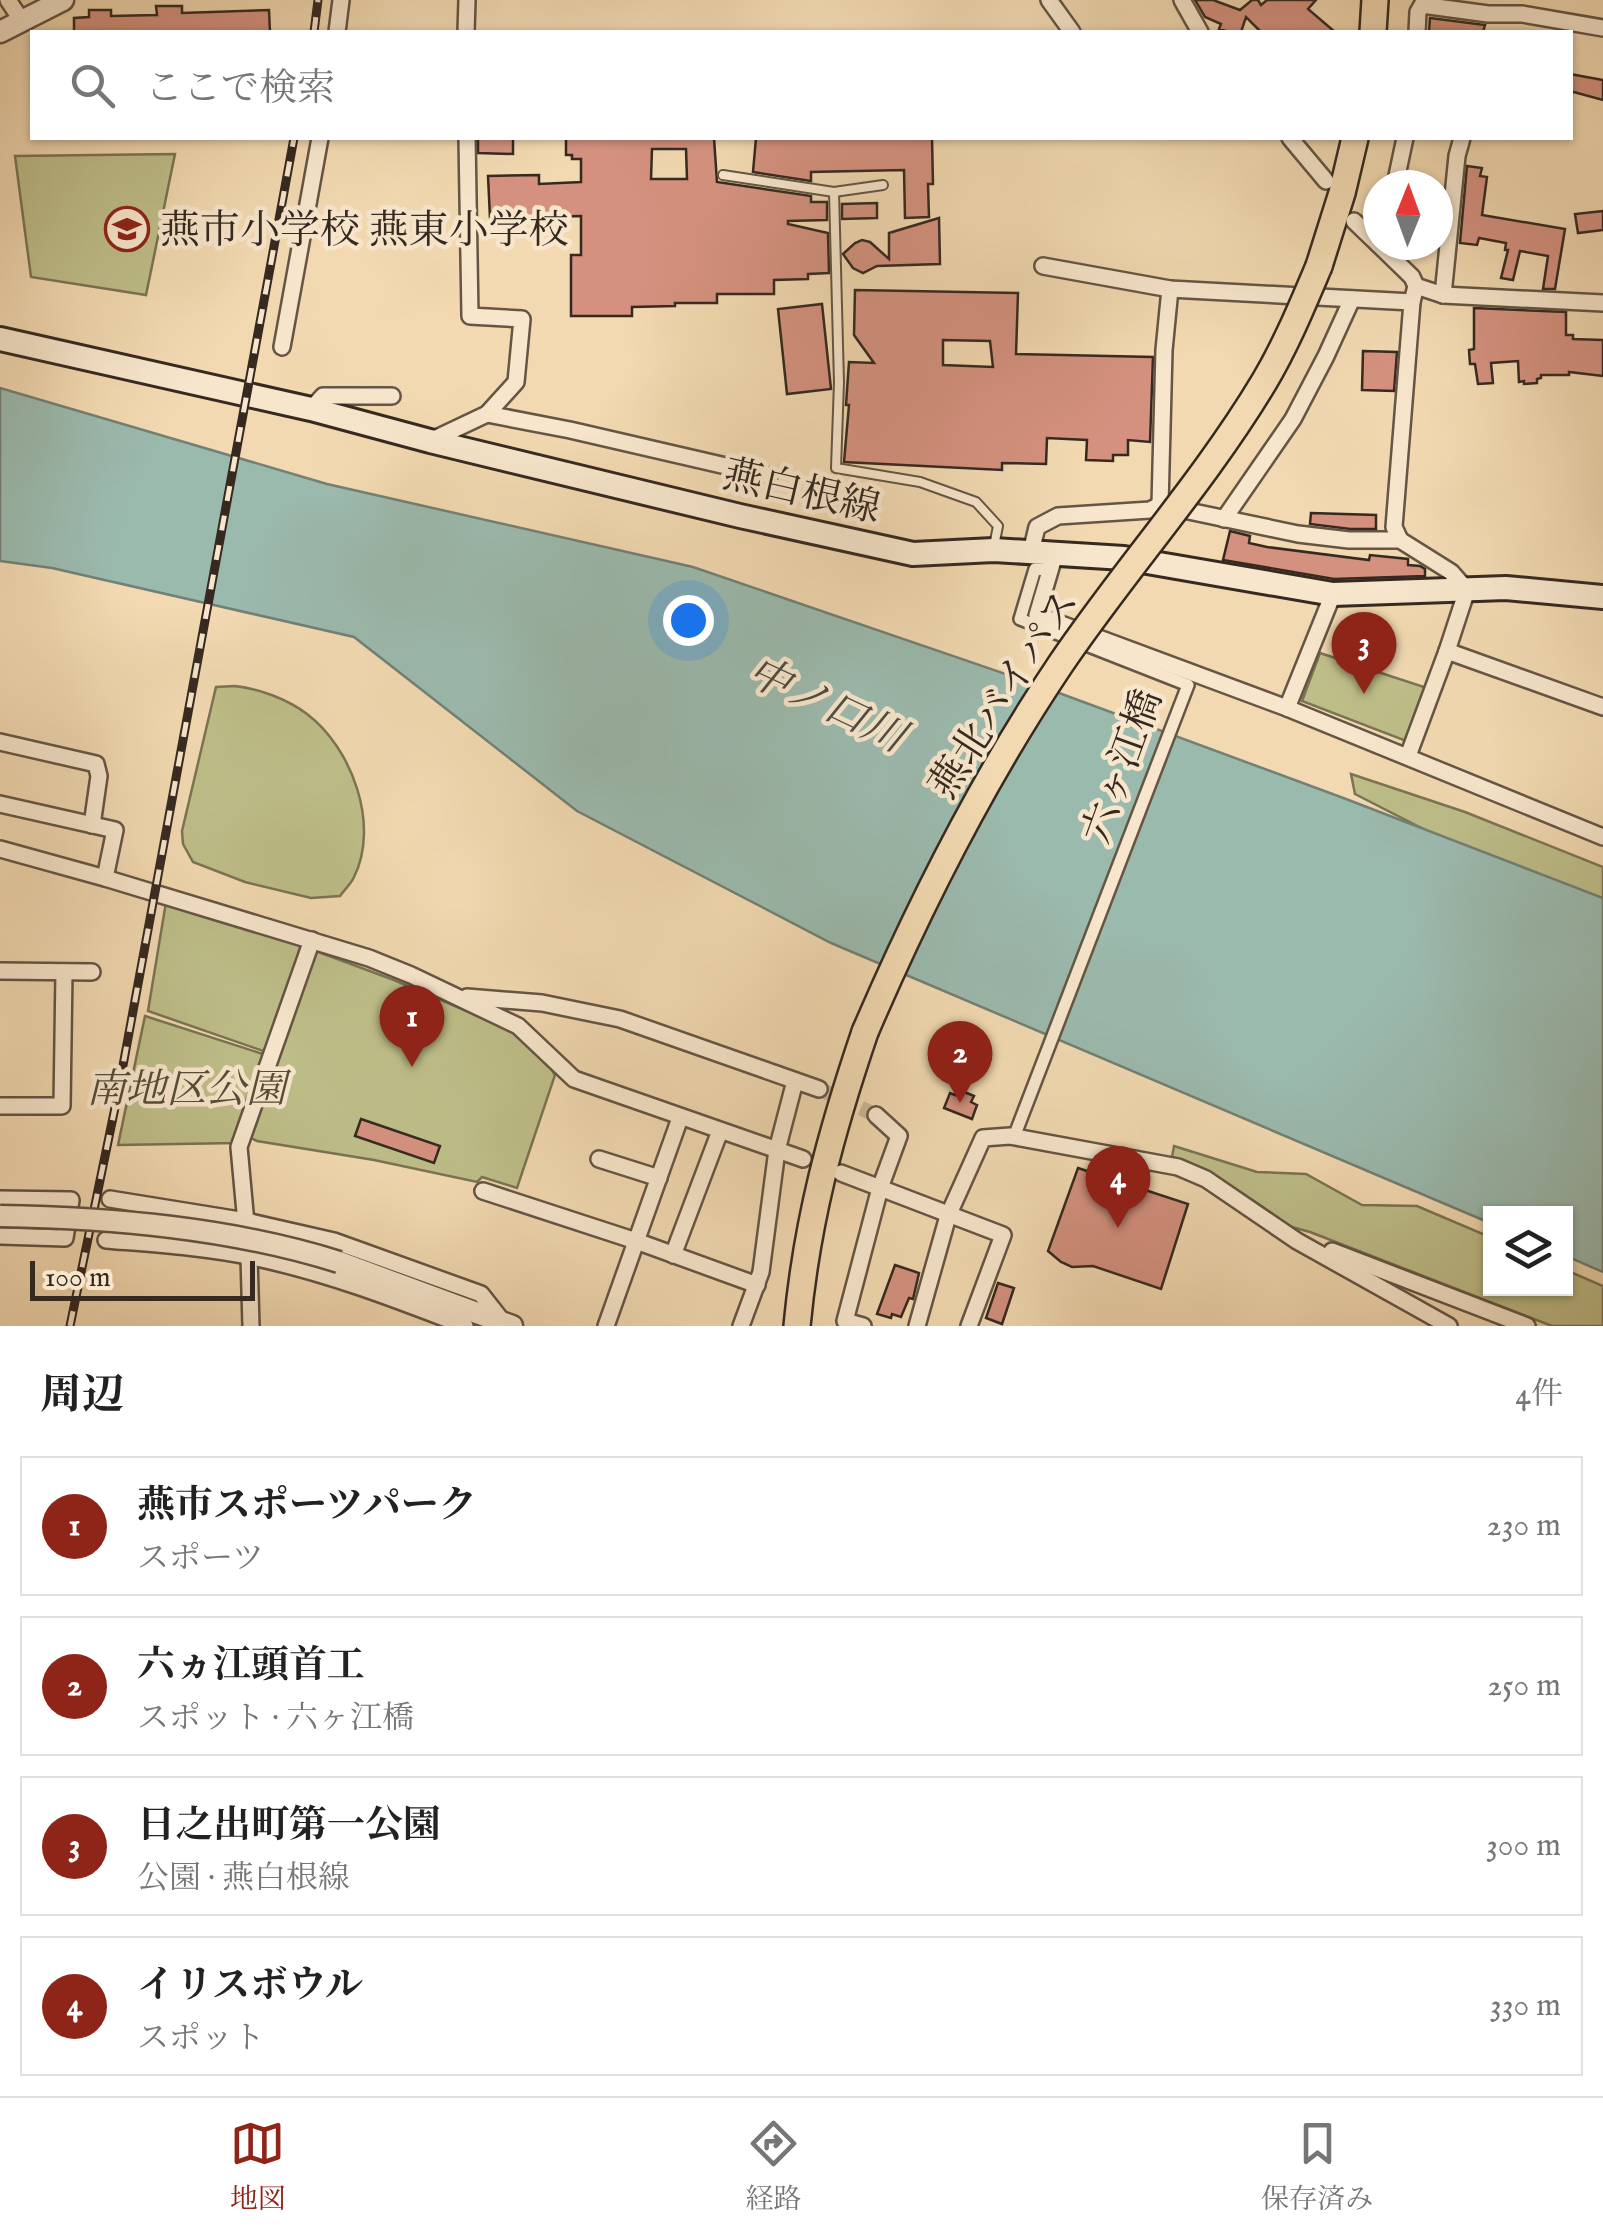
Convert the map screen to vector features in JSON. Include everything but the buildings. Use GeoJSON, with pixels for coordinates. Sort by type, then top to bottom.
{"type":"FeatureCollection","features":[{"type":"Feature","properties":{"kind":"highway"},"geometry":{"type":"LineString","coordinates":[[1373,30],[1375,0]]}},
{"type":"Feature","properties":{"kind":"highway","name":"燕北バイパス"},"geometry":{"type":"LineString","coordinates":[[797,1326],[819,1182],[835,1120],[865,1032],[927,892],[989,778],[1060,664],[1219,450],[1263,384],[1294,328],[1319,266],[1355,140]]}},
{"type":"Feature","properties":{"kind":"main road","name":"燕白根線"},"geometry":{"type":"LineString","coordinates":[[0,339],[311,409],[740,516],[913,554],[994,550],[1031,552],[1053,562],[1124,558],[1334,594],[1506,588],[1603,596]]}},
{"type":"Feature","properties":{"kind":"street"},"geometry":{"type":"LineString","coordinates":[[8,0],[22,20]]}},
{"type":"Feature","properties":{"kind":"street"},"geometry":{"type":"LineString","coordinates":[[0,32],[63,0]]}},
{"type":"Feature","properties":{"kind":"street"},"geometry":{"type":"LineString","coordinates":[[337,30],[340,0]]}},
{"type":"Feature","properties":{"kind":"street"},"geometry":{"type":"LineString","coordinates":[[466,30],[467,0]]}},
{"type":"Feature","properties":{"kind":"street"},"geometry":{"type":"LineString","coordinates":[[1048,0],[1070,30]]}},
{"type":"Feature","properties":{"kind":"street"},"geometry":{"type":"LineString","coordinates":[[1182,0],[1199,30]]}},
{"type":"Feature","properties":{"kind":"street"},"geometry":{"type":"LineString","coordinates":[[1417,30],[1422,5],[1488,14],[1522,7],[1603,28]]}},
{"type":"Feature","properties":{"kind":"street"},"geometry":{"type":"LineString","coordinates":[[1486,30],[1488,14]]}},
{"type":"Feature","properties":{"kind":"street"},"geometry":{"type":"LineString","coordinates":[[282,347],[320,140]]}},
{"type":"Feature","properties":{"kind":"street"},"geometry":{"type":"LineString","coordinates":[[430,441],[488,414],[516,382],[522,320],[470,316],[467,140]]}},
{"type":"Feature","properties":{"kind":"street"},"geometry":{"type":"LineString","coordinates":[[1292,140],[1326,181]]}},
{"type":"Feature","properties":{"kind":"street"},"geometry":{"type":"LineString","coordinates":[[1398,170],[1405,140]]}},
{"type":"Feature","properties":{"kind":"street"},"geometry":{"type":"LineString","coordinates":[[1443,295],[1462,140]]}},
{"type":"Feature","properties":{"kind":"street"},"geometry":{"type":"LineString","coordinates":[[1354,221],[1363,230]]}},
{"type":"Feature","properties":{"kind":"street"},"geometry":{"type":"LineString","coordinates":[[1394,260],[1412,277],[1414,294],[1394,527],[1400,540]]}},
{"type":"Feature","properties":{"kind":"street"},"geometry":{"type":"LineString","coordinates":[[1044,266],[1170,289],[1352,298],[1414,294],[1603,302]]}},
{"type":"Feature","properties":{"kind":"street"},"geometry":{"type":"LineString","coordinates":[[1160,504],[1164,350],[1170,289]]}},
{"type":"Feature","properties":{"kind":"street"},"geometry":{"type":"LineString","coordinates":[[1224,519],[1293,419],[1352,298]]}},
{"type":"Feature","properties":{"kind":"street"},"geometry":{"type":"LineString","coordinates":[[311,409],[324,396],[392,396]]}},
{"type":"Feature","properties":{"kind":"street"},"geometry":{"type":"LineString","coordinates":[[488,414],[769,476]]}},
{"type":"Feature","properties":{"kind":"street"},"geometry":{"type":"LineString","coordinates":[[1031,552],[1036,527],[1058,516],[1150,510],[1160,504],[1298,534],[1400,540],[1450,572],[1467,590],[1408,756]]}},
{"type":"Feature","properties":{"kind":"street"},"geometry":{"type":"LineString","coordinates":[[1053,562],[1037,615],[1287,708],[1603,836]]}},
{"type":"Feature","properties":{"kind":"street","name":"六ヶ江橋"},"geometry":{"type":"LineString","coordinates":[[1014,1137],[1188,685],[1020,619],[1035,569],[1053,562]]}},
{"type":"Feature","properties":{"kind":"street"},"geometry":{"type":"LineString","coordinates":[[1287,708],[1334,594]]}},
{"type":"Feature","properties":{"kind":"street"},"geometry":{"type":"LineString","coordinates":[[1448,652],[1603,707]]}},
{"type":"Feature","properties":{"kind":"street"},"geometry":{"type":"LineString","coordinates":[[0,742],[96,764],[99,776],[92,825]]}},
{"type":"Feature","properties":{"kind":"street"},"geometry":{"type":"LineString","coordinates":[[0,804],[115,830],[105,878]]}},
{"type":"Feature","properties":{"kind":"street"},"geometry":{"type":"LineString","coordinates":[[0,849],[369,958],[518,1026],[574,1079],[803,1159]]}},
{"type":"Feature","properties":{"kind":"street"},"geometry":{"type":"LineString","coordinates":[[251,1326],[239,1147],[312,940]]}},
{"type":"Feature","properties":{"kind":"street"},"geometry":{"type":"LineString","coordinates":[[0,971],[92,972]]}},
{"type":"Feature","properties":{"kind":"street"},"geometry":{"type":"LineString","coordinates":[[0,1106],[62,1106],[64,972]]}},
{"type":"Feature","properties":{"kind":"street"},"geometry":{"type":"LineString","coordinates":[[458,996],[542,1003],[620,1019],[819,1089]]}},
{"type":"Feature","properties":{"kind":"street"},"geometry":{"type":"LineString","coordinates":[[741,1326],[762,1272],[777,1150],[795,1080]]}},
{"type":"Feature","properties":{"kind":"street"},"geometry":{"type":"LineString","coordinates":[[863,1326],[845,1321],[880,1188],[899,1136],[876,1114]]}},
{"type":"Feature","properties":{"kind":"street"},"geometry":{"type":"LineString","coordinates":[[606,1326],[680,1118]]}},
{"type":"Feature","properties":{"kind":"street"},"geometry":{"type":"LineString","coordinates":[[673,1255],[720,1130]]}},
{"type":"Feature","properties":{"kind":"street"},"geometry":{"type":"LineString","coordinates":[[916,1326],[948,1216],[983,1138],[1014,1137],[1178,1167],[1206,1179],[1286,1234],[1449,1326]]}},
{"type":"Feature","properties":{"kind":"street"},"geometry":{"type":"LineString","coordinates":[[600,1158],[659,1178]]}},
{"type":"Feature","properties":{"kind":"street"},"geometry":{"type":"LineString","coordinates":[[841,1173],[1003,1236],[969,1326]]}},
{"type":"Feature","properties":{"kind":"street"},"geometry":{"type":"LineString","coordinates":[[483,1190],[757,1285]]}},
{"type":"Feature","properties":{"kind":"street"},"geometry":{"type":"LineString","coordinates":[[0,1199],[71,1200],[64,1238],[0,1236]]}},
{"type":"Feature","properties":{"kind":"street"},"geometry":{"type":"LineString","coordinates":[[110,1199],[334,1241],[481,1294],[500,1325]]}},
{"type":"Feature","properties":{"kind":"street"},"geometry":{"type":"LineString","coordinates":[[0,1216],[124,1223],[209,1233],[308,1252],[500,1325]]}},
{"type":"Feature","properties":{"kind":"street"},"geometry":{"type":"LineString","coordinates":[[1286,1234],[1527,1326]]}},
{"type":"Feature","properties":{"kind":"street"},"geometry":{"type":"LineString","coordinates":[[106,1240],[249,1256],[336,1279],[465,1326]]}},
{"type":"Feature","properties":{"kind":"lane"},"geometry":{"type":"LineString","coordinates":[[723,175],[834,192],[883,185]]}},
{"type":"Feature","properties":{"kind":"lane"},"geometry":{"type":"LineString","coordinates":[[834,192],[839,382],[836,468],[920,482],[976,502],[998,526],[994,550]]}},
{"type":"Feature","properties":{"kind":"green space"},"geometry":{"type":"Polygon","coordinates":[[[175,154],[146,295],[31,277],[15,156],[175,154]]]}},
{"type":"Feature","properties":{"kind":"green space"},"geometry":{"type":"Polygon","coordinates":[[[1320,653],[1427,688],[1406,741],[1302,701],[1320,653]]]}},
{"type":"Feature","properties":{"kind":"green space"},"geometry":{"type":"Polygon","coordinates":[[[235,686],[273,696],[307,714],[337,746],[349,767],[357,789],[364,834],[354,877],[340,896],[311,898],[245,882],[193,862],[183,844],[182,831],[216,687],[235,686]]]}},
{"type":"Feature","properties":{"kind":"green space"},"geometry":{"type":"Polygon","coordinates":[[[1351,774],[1465,812],[1603,867],[1603,906],[1478,857],[1355,794],[1351,774]]]}},
{"type":"Feature","properties":{"kind":"green space"},"geometry":{"type":"Polygon","coordinates":[[[166,902],[297,941],[301,949],[269,1053],[148,1011],[166,902]]]}},
{"type":"Feature","properties":{"kind":"green space"},"geometry":{"type":"Polygon","coordinates":[[[313,950],[504,1027],[522,1037],[546,1060],[555,1075],[517,1188],[482,1177],[477,1182],[251,1138],[251,1128],[313,950]]]}},
{"type":"Feature","properties":{"kind":"green space","name":"南地区公園"},"geometry":{"type":"Polygon","coordinates":[[[145,1016],[269,1056],[236,1143],[118,1145],[145,1016]]]}},
{"type":"Feature","properties":{"kind":"green space"},"geometry":{"type":"Polygon","coordinates":[[[1174,1146],[1257,1172],[1306,1174],[1362,1205],[1417,1206],[1483,1234],[1483,1296],[1573,1296],[1573,1273],[1603,1286],[1603,1326],[1552,1326],[1288,1226],[1209,1173],[1172,1157],[1174,1146]]]}},
{"type":"Feature","properties":{"kind":"water","name":"中ノ口川"},"geometry":{"type":"Polygon","coordinates":[[[0,388],[327,484],[693,567],[1032,683],[1603,898],[1603,1272],[1573,1259],[1573,1206],[1483,1206],[1483,1220],[831,943],[577,811],[354,637],[52,568],[0,561],[0,388]]]}},
{"type":"Feature","properties":{"kind":"tunnel"},"geometry":{"type":"LineString","coordinates":[[819,1089],[876,1115]]}},
{"type":"Feature","properties":{"kind":"railway"},"geometry":{"type":"LineString","coordinates":[[314,30],[318,0]]}},
{"type":"Feature","properties":{"kind":"railway"},"geometry":{"type":"LineString","coordinates":[[70,1326],[117,1098],[294,140]]}},
{"type":"Feature","properties":{"kind":"place","name":"燕市小学校 燕東小学校"},"geometry":{"type":"Point","coordinates":[127,229]}},
{"type":"Feature","properties":{"kind":"place","name":"日之出町第一公園"},"geometry":{"type":"Point","coordinates":[1364,694]}},
{"type":"Feature","properties":{"kind":"place","name":"燕市スポーツパーク"},"geometry":{"type":"Point","coordinates":[412,1067]}},
{"type":"Feature","properties":{"kind":"place","name":"六ヵ江頭首工"},"geometry":{"type":"Point","coordinates":[960,1103]}},
{"type":"Feature","properties":{"kind":"place","name":"イリスボウル"},"geometry":{"type":"Point","coordinates":[1118,1228]}}]}
